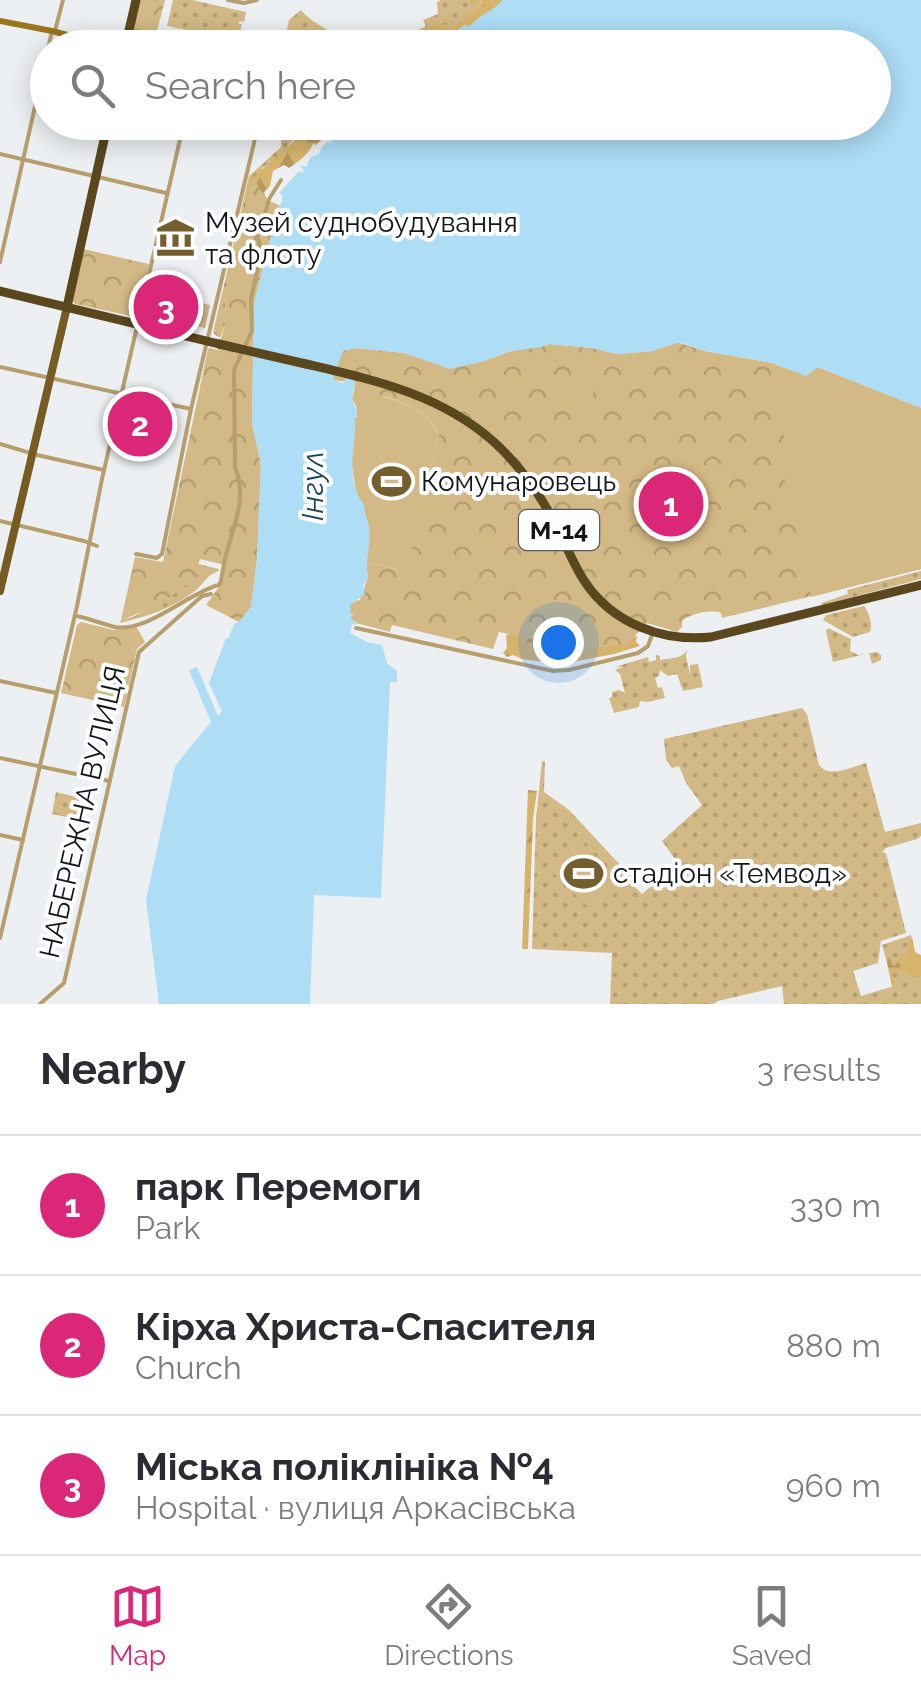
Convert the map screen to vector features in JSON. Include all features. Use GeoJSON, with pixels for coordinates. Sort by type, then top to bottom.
{"type":"FeatureCollection","features":[{"type":"Feature","properties":{"kind":"highway"},"geometry":{"type":"LineString","coordinates":[[127,30],[136,0]]}},
{"type":"Feature","properties":{"kind":"highway"},"geometry":{"type":"LineString","coordinates":[[66,307],[104,140]]}},
{"type":"Feature","properties":{"kind":"highway","name":"М-14"},"geometry":{"type":"LineString","coordinates":[[0,290],[396,386],[430,400],[466,420],[503,451],[535,489],[582,578],[594,593],[622,618],[654,632],[690,638],[722,635],[921,586]]}},
{"type":"Feature","properties":{"kind":"main road"},"geometry":{"type":"LineString","coordinates":[[0,591],[66,307]]}},
{"type":"Feature","properties":{"kind":"street"},"geometry":{"type":"LineString","coordinates":[[53,30],[63,0]]}},
{"type":"Feature","properties":{"kind":"street"},"geometry":{"type":"LineString","coordinates":[[228,0],[257,0]]}},
{"type":"Feature","properties":{"kind":"street"},"geometry":{"type":"LineString","coordinates":[[0,21],[48,30]]}},
{"type":"Feature","properties":{"kind":"street"},"geometry":{"type":"LineString","coordinates":[[0,262],[30,123]]}},
{"type":"Feature","properties":{"kind":"street"},"geometry":{"type":"LineString","coordinates":[[0,938],[3,912],[94,544],[104,470],[180,140]]}},
{"type":"Feature","properties":{"kind":"street"},"geometry":{"type":"LineString","coordinates":[[136,554],[161,557],[255,140]]}},
{"type":"Feature","properties":{"kind":"street"},"geometry":{"type":"LineString","coordinates":[[0,154],[168,194]]}},
{"type":"Feature","properties":{"kind":"street"},"geometry":{"type":"LineString","coordinates":[[75,616],[127,626],[154,618],[221,581],[241,495],[235,468],[234,370],[252,331],[251,299],[261,252],[259,225],[281,180]]}},
{"type":"Feature","properties":{"kind":"street"},"geometry":{"type":"LineString","coordinates":[[0,367],[192,410]]}},
{"type":"Feature","properties":{"kind":"street"},"geometry":{"type":"LineString","coordinates":[[0,444],[104,470]]}},
{"type":"Feature","properties":{"kind":"street"},"geometry":{"type":"LineString","coordinates":[[0,521],[94,544]]}},
{"type":"Feature","properties":{"kind":"street","name":"НАБЕРЕЖНА ВУЛИЦЯ"},"geometry":{"type":"LineString","coordinates":[[40,1004],[64,983],[138,652],[202,596],[211,594],[199,594]]}},
{"type":"Feature","properties":{"kind":"street"},"geometry":{"type":"LineString","coordinates":[[356,628],[561,671],[638,653],[648,646],[654,632]]}},
{"type":"Feature","properties":{"kind":"street"},"geometry":{"type":"LineString","coordinates":[[0,682],[56,693]]}},
{"type":"Feature","properties":{"kind":"street"},"geometry":{"type":"LineString","coordinates":[[0,758],[108,782]]}},
{"type":"Feature","properties":{"kind":"street"},"geometry":{"type":"LineString","coordinates":[[0,835],[23,840]]}},
{"type":"Feature","properties":{"kind":"green space"},"geometry":{"type":"Polygon","coordinates":[[[138,0],[165,0],[157,30],[132,30],[138,0]]]}},
{"type":"Feature","properties":{"kind":"green space"},"geometry":{"type":"Polygon","coordinates":[[[173,0],[192,0],[246,12],[244,22],[239,21],[241,30],[167,26],[173,0]]]}},
{"type":"Feature","properties":{"kind":"green space"},"geometry":{"type":"Polygon","coordinates":[[[470,0],[469,3],[484,2],[485,6],[451,30],[418,30],[426,26],[423,20],[438,14],[437,2],[470,0]]]}},
{"type":"Feature","properties":{"kind":"green space"},"geometry":{"type":"Polygon","coordinates":[[[470,0],[503,0],[470,26],[450,30],[484,6],[481,1],[473,6],[470,0]]]}},
{"type":"Feature","properties":{"kind":"green space"},"geometry":{"type":"Polygon","coordinates":[[[301,10],[326,30],[287,30],[289,20],[301,10]]]}},
{"type":"Feature","properties":{"kind":"green space"},"geometry":{"type":"Polygon","coordinates":[[[438,24],[447,25],[450,30],[425,30],[438,24]]]}},
{"type":"Feature","properties":{"kind":"green space"},"geometry":{"type":"Polygon","coordinates":[[[281,140],[293,140],[283,154],[262,168],[236,241],[225,295],[226,322],[220,338],[213,333],[249,176],[281,147],[281,140]]]}},
{"type":"Feature","properties":{"kind":"green space"},"geometry":{"type":"Polygon","coordinates":[[[294,140],[321,140],[289,168],[284,165],[273,171],[224,336],[250,177],[294,140]]]}},
{"type":"Feature","properties":{"kind":"green space"},"geometry":{"type":"Polygon","coordinates":[[[253,178],[267,200],[279,205],[254,303],[252,423],[261,464],[251,607],[239,622],[206,605],[223,581],[225,565],[200,559],[196,574],[183,588],[121,620],[135,557],[163,562],[208,349],[218,350],[226,321],[230,265],[253,178]]]}},
{"type":"Feature","properties":{"kind":"green space"},"geometry":{"type":"Polygon","coordinates":[[[83,249],[149,264],[135,317],[72,301],[83,249]]]}},
{"type":"Feature","properties":{"kind":"green space"},"geometry":{"type":"Polygon","coordinates":[[[183,299],[210,305],[205,328],[178,322],[183,299]]]}},
{"type":"Feature","properties":{"kind":"green space"},"geometry":{"type":"Polygon","coordinates":[[[677,342],[772,363],[793,372],[816,368],[921,408],[921,569],[722,618],[721,613],[700,613],[682,621],[677,632],[647,623],[628,643],[584,650],[499,632],[493,649],[392,625],[390,632],[352,622],[349,606],[360,600],[368,577],[366,565],[399,570],[409,563],[414,520],[418,518],[439,435],[415,409],[391,398],[354,391],[355,383],[333,380],[345,349],[404,353],[450,368],[550,344],[617,354],[652,351],[677,342]]]}},
{"type":"Feature","properties":{"kind":"green space"},"geometry":{"type":"Polygon","coordinates":[[[779,366],[808,376],[818,367],[921,408],[921,569],[811,597],[784,476],[793,473],[779,406],[779,366]]]}},
{"type":"Feature","properties":{"kind":"green space"},"geometry":{"type":"Polygon","coordinates":[[[575,372],[595,374],[592,406],[572,404],[575,372]]]}},
{"type":"Feature","properties":{"kind":"green space","name":"Комунаровець"},"geometry":{"type":"Polygon","coordinates":[[[358,390],[416,409],[439,435],[415,520],[409,563],[399,570],[366,565],[369,527],[356,493],[351,459],[355,426],[351,418],[357,417],[352,398],[358,390]]]}},
{"type":"Feature","properties":{"kind":"green space"},"geometry":{"type":"Polygon","coordinates":[[[198,564],[219,571],[178,602],[120,623],[195,576],[198,564]]]}},
{"type":"Feature","properties":{"kind":"green space"},"geometry":{"type":"Polygon","coordinates":[[[921,571],[921,579],[821,603],[848,594],[847,590],[921,571]]]}},
{"type":"Feature","properties":{"kind":"green space"},"geometry":{"type":"Polygon","coordinates":[[[864,606],[870,632],[853,637],[823,620],[826,615],[864,606]]]}},
{"type":"Feature","properties":{"kind":"green space"},"geometry":{"type":"Polygon","coordinates":[[[560,620],[552,663],[507,657],[503,653],[507,648],[506,635],[560,620]]]}},
{"type":"Feature","properties":{"kind":"green space"},"geometry":{"type":"Polygon","coordinates":[[[563,620],[637,636],[640,646],[557,665],[563,620]]]}},
{"type":"Feature","properties":{"kind":"green space"},"geometry":{"type":"Polygon","coordinates":[[[81,622],[114,630],[136,626],[145,642],[137,649],[124,707],[61,693],[77,625],[81,622]]]}},
{"type":"Feature","properties":{"kind":"green space"},"geometry":{"type":"Polygon","coordinates":[[[828,628],[851,639],[850,651],[866,654],[833,662],[828,628]]]}},
{"type":"Feature","properties":{"kind":"green space"},"geometry":{"type":"Polygon","coordinates":[[[687,650],[690,675],[690,665],[698,664],[703,687],[683,691],[677,674],[668,676],[660,670],[655,678],[665,698],[640,701],[639,707],[614,713],[609,698],[612,692],[625,693],[615,670],[623,667],[615,667],[648,657],[649,662],[656,660],[656,655],[660,660],[676,658],[687,650]]]}},
{"type":"Feature","properties":{"kind":"green space"},"geometry":{"type":"Polygon","coordinates":[[[877,652],[881,660],[872,664],[869,653],[877,652]]]}},
{"type":"Feature","properties":{"kind":"green space"},"geometry":{"type":"Polygon","coordinates":[[[802,708],[807,714],[819,765],[829,771],[841,771],[866,763],[885,832],[921,823],[921,836],[917,839],[882,852],[886,853],[906,933],[881,941],[878,963],[853,971],[861,996],[894,986],[882,945],[911,935],[916,956],[921,956],[921,1004],[784,1004],[782,986],[713,1004],[610,1004],[612,953],[532,949],[542,761],[544,792],[569,810],[638,884],[635,887],[642,894],[655,883],[659,888],[693,884],[662,841],[702,805],[679,766],[672,768],[666,760],[664,739],[802,708]]]}},
{"type":"Feature","properties":{"kind":"green space"},"geometry":{"type":"Polygon","coordinates":[[[528,790],[537,791],[528,949],[522,949],[528,790]]]}},
{"type":"Feature","properties":{"kind":"green space"},"geometry":{"type":"Polygon","coordinates":[[[56,792],[85,799],[80,820],[52,814],[56,792]]]}},
{"type":"Feature","properties":{"kind":"green space","name":"стадіон «Темвод»"},"geometry":{"type":"Polygon","coordinates":[[[576,837],[619,880],[590,909],[547,867],[576,837]]]}},
{"type":"Feature","properties":{"kind":"green space"},"geometry":{"type":"Polygon","coordinates":[[[912,937],[915,952],[921,955],[921,975],[916,977],[904,970],[894,973],[896,984],[892,987],[886,958],[893,966],[899,958],[905,960],[901,956],[909,954],[908,941],[912,937]]]}},
{"type":"Feature","properties":{"kind":"water","name":"Інгул"},"geometry":{"type":"Polygon","coordinates":[[[503,0],[921,0],[921,408],[818,367],[806,376],[772,363],[705,351],[680,342],[652,351],[617,354],[550,344],[450,369],[404,353],[357,348],[343,351],[333,380],[344,383],[347,372],[355,383],[352,398],[358,417],[352,472],[370,534],[365,594],[349,606],[350,613],[355,615],[350,619],[357,622],[352,624],[350,633],[382,645],[387,663],[397,671],[397,682],[390,682],[381,898],[314,895],[310,1004],[159,1004],[146,900],[175,766],[211,722],[189,670],[197,667],[218,716],[222,711],[209,683],[226,638],[251,607],[261,464],[252,423],[254,303],[282,202],[279,193],[299,171],[304,171],[300,165],[306,167],[311,157],[332,140],[891,140],[891,30],[458,30],[503,0]]]}},
{"type":"Feature","properties":{"kind":"place","name":"Музей суднобудування та флоту"},"geometry":{"type":"Point","coordinates":[175,238]}},
{"type":"Feature","properties":{"kind":"place","name":"Міська поліклініка №4"},"geometry":{"type":"Point","coordinates":[166,307]}},
{"type":"Feature","properties":{"kind":"place","name":"Кірха Христа-Спасителя"},"geometry":{"type":"Point","coordinates":[140,424]}},
{"type":"Feature","properties":{"kind":"place","name":"Комунаровець"},"geometry":{"type":"Point","coordinates":[391,481]}},
{"type":"Feature","properties":{"kind":"place","name":"парк Перемоги"},"geometry":{"type":"Point","coordinates":[671,504]}},
{"type":"Feature","properties":{"kind":"place","name":"стадіон «Темвод»"},"geometry":{"type":"Point","coordinates":[583,873]}}]}
